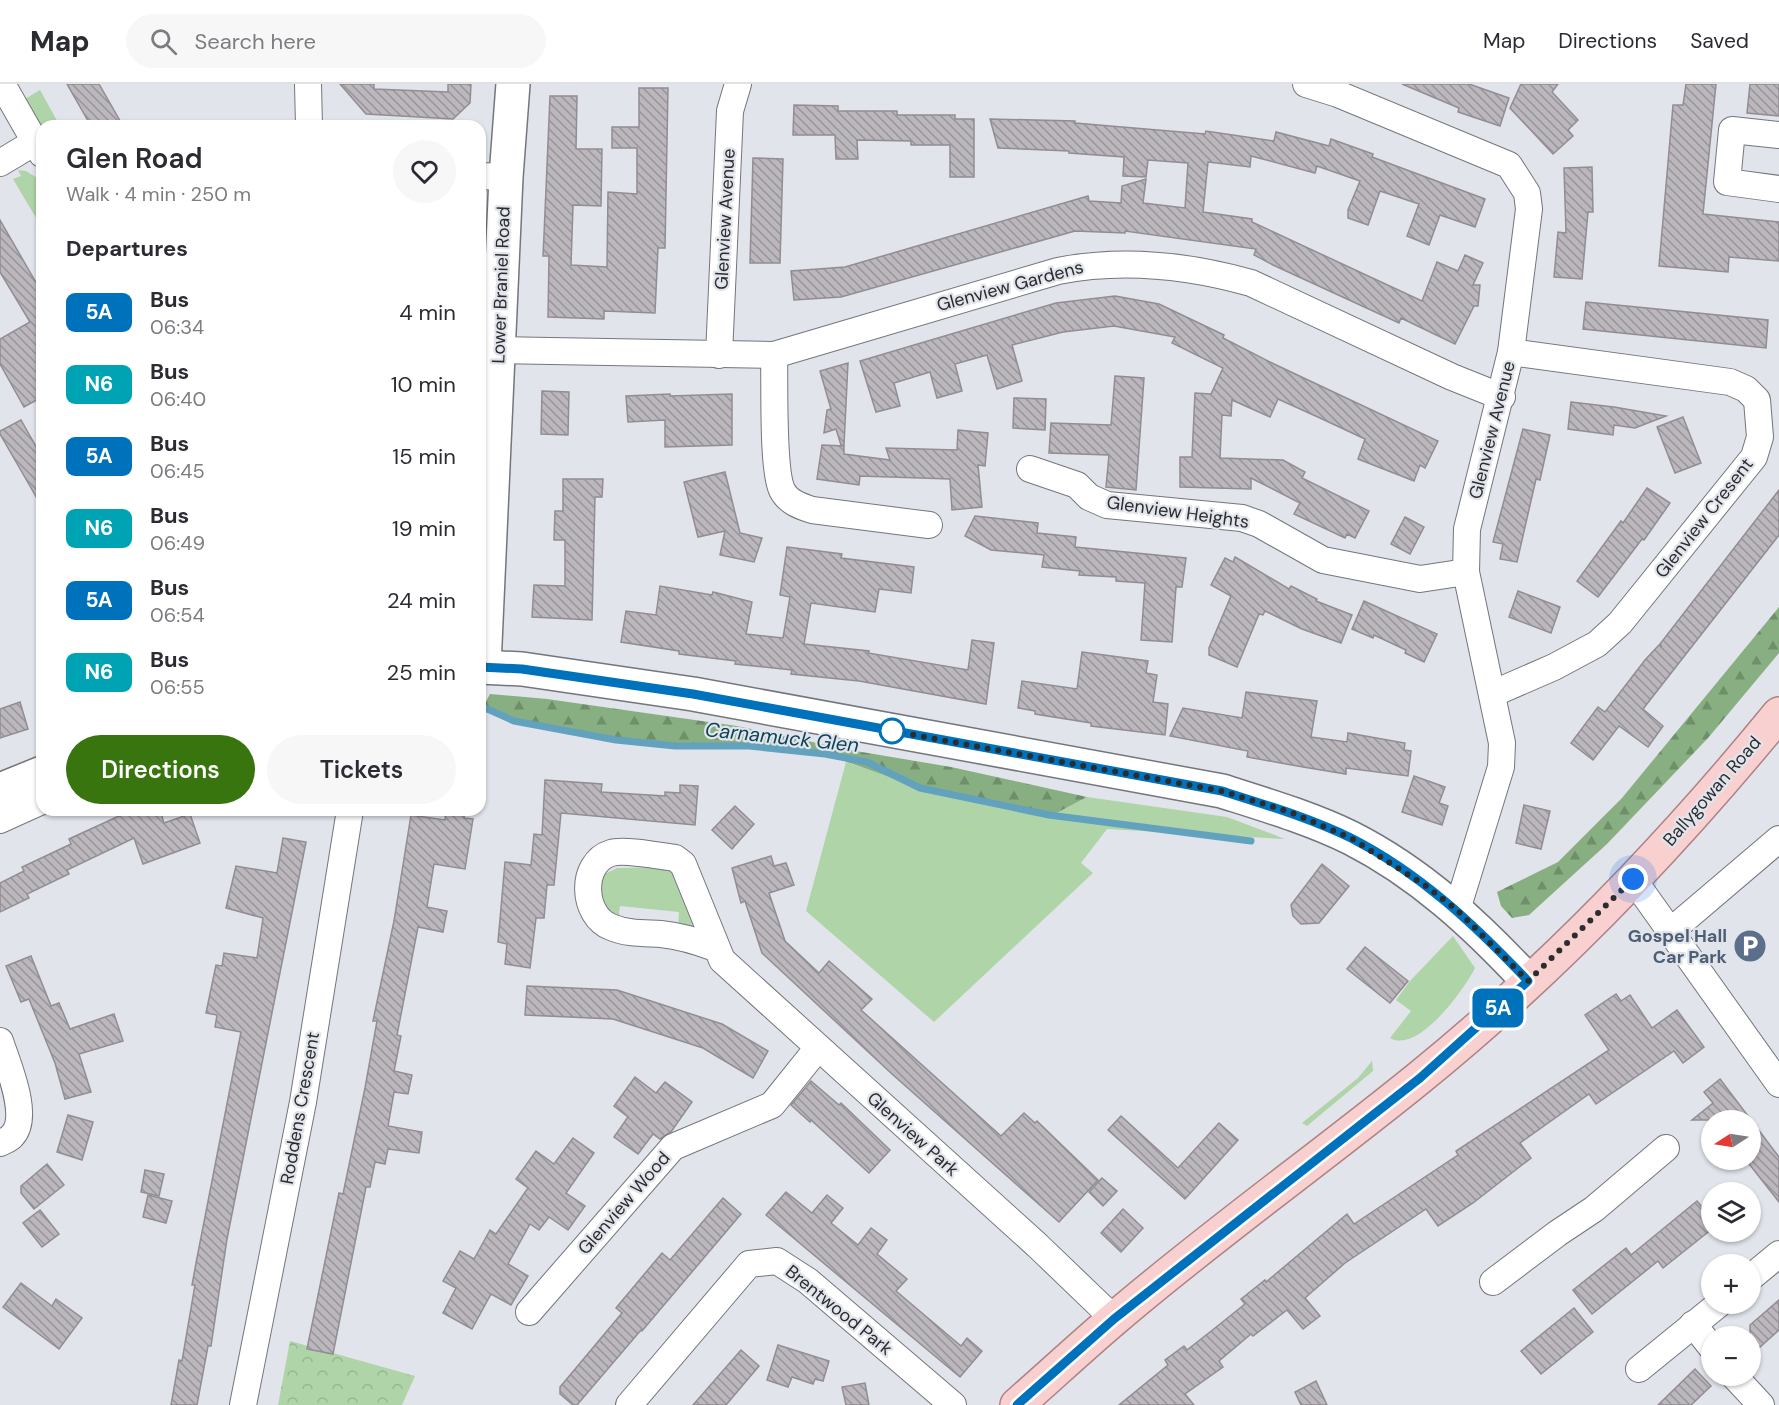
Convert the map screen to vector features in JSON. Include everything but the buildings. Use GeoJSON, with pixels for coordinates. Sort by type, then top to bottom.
{"type":"FeatureCollection","features":[{"type":"Feature","properties":{"kind":"main road","name":"Ballygowan Road"},"geometry":{"type":"LineString","coordinates":[[1017,1405],[1114,1319],[1420,1078],[1528,981],[1633,879],[1733,770],[1779,714]]}},
{"type":"Feature","properties":{"kind":"street"},"geometry":{"type":"LineString","coordinates":[[2,84],[36,144]]}},
{"type":"Feature","properties":{"kind":"street"},"geometry":{"type":"LineString","coordinates":[[308,84],[309,120]]}},
{"type":"Feature","properties":{"kind":"street","name":"Lower Braniel Road"},"geometry":{"type":"LineString","coordinates":[[486,587],[498,350],[493,176],[513,84]]}},
{"type":"Feature","properties":{"kind":"street","name":"Glenview Avenue"},"geometry":{"type":"LineString","coordinates":[[719,355],[730,111],[738,84]]}},
{"type":"Feature","properties":{"kind":"street","name":"Glenview Avenue"},"geometry":{"type":"LineString","coordinates":[[1306,84],[1338,94],[1509,165],[1520,178],[1527,193],[1528,209],[1511,352],[1502,397],[1467,529],[1466,572],[1502,742],[1501,767],[1457,910]]}},
{"type":"Feature","properties":{"kind":"street"},"geometry":{"type":"LineString","coordinates":[[1779,135],[1732,130],[1727,182],[1779,189]]}},
{"type":"Feature","properties":{"kind":"street"},"geometry":{"type":"LineString","coordinates":[[0,163],[36,149]]}},
{"type":"Feature","properties":{"kind":"street","name":"Glenview Gardens"},"geometry":{"type":"LineString","coordinates":[[498,350],[774,355],[1058,271],[1094,264],[1132,264],[1216,273],[1251,282],[1452,377],[1502,397]]}},
{"type":"Feature","properties":{"kind":"street","name":"Glenview Cresent"},"geometry":{"type":"LineString","coordinates":[[1492,694],[1554,667],[1589,648],[1620,623],[1734,484],[1754,457],[1760,437],[1757,400],[1746,389],[1730,382],[1511,352]]}},
{"type":"Feature","properties":{"kind":"street"},"geometry":{"type":"LineString","coordinates":[[774,355],[777,464],[782,490],[794,504],[812,510],[929,525]]}},
{"type":"Feature","properties":{"kind":"street","name":"Glenview Heights"},"geometry":{"type":"LineString","coordinates":[[1030,469],[1077,485],[1089,497],[1107,505],[1242,518],[1259,524],[1301,550],[1323,560],[1420,579],[1466,572]]}},
{"type":"Feature","properties":{"kind":"street"},"geometry":{"type":"LineString","coordinates":[[486,666],[554,673],[693,694],[1222,791],[1290,812],[1351,838],[1394,863],[1457,910],[1528,981]]}},
{"type":"Feature","properties":{"kind":"street"},"geometry":{"type":"LineString","coordinates":[[0,790],[36,775]]}},
{"type":"Feature","properties":{"kind":"street"},"geometry":{"type":"LineString","coordinates":[[0,820],[36,804]]}},
{"type":"Feature","properties":{"kind":"street","name":"Roddens Crescent"},"geometry":{"type":"LineString","coordinates":[[243,1405],[303,1102],[349,816]]}},
{"type":"Feature","properties":{"kind":"street"},"geometry":{"type":"LineString","coordinates":[[1672,930],[1779,839]]}},
{"type":"Feature","properties":{"kind":"street","name":"Glenview Park"},"geometry":{"type":"LineString","coordinates":[[715,948],[695,940],[633,933],[609,927],[595,915],[588,900],[588,883],[593,868],[600,858],[612,852],[675,858],[683,864],[709,927],[715,948],[722,960],[1038,1246],[1114,1319]]}},
{"type":"Feature","properties":{"kind":"street"},"geometry":{"type":"LineString","coordinates":[[1633,879],[1672,930],[1779,1084]]}},
{"type":"Feature","properties":{"kind":"street"},"geometry":{"type":"LineString","coordinates":[[0,1041],[20,1115],[20,1123],[12,1136],[0,1143]]}},
{"type":"Feature","properties":{"kind":"street","name":"Glenview Wood"},"geometry":{"type":"LineString","coordinates":[[529,1312],[673,1147],[772,1104],[818,1049]]}},
{"type":"Feature","properties":{"kind":"street"},"geometry":{"type":"LineString","coordinates":[[1493,1282],[1594,1209],[1666,1148]]}},
{"type":"Feature","properties":{"kind":"street"},"geometry":{"type":"LineString","coordinates":[[1761,1269],[1779,1254]]}},
{"type":"Feature","properties":{"kind":"street","name":"Brentwood Park"},"geometry":{"type":"LineString","coordinates":[[629,1405],[749,1264],[777,1261],[808,1281],[953,1405]]}},
{"type":"Feature","properties":{"kind":"street"},"geometry":{"type":"LineString","coordinates":[[1639,1369],[1706,1314]]}},
{"type":"Feature","properties":{"kind":"street"},"geometry":{"type":"LineString","coordinates":[[1694,1324],[1701,1333]]}},
{"type":"Feature","properties":{"kind":"street"},"geometry":{"type":"LineString","coordinates":[[1743,1386],[1761,1405]]}},
{"type":"Feature","properties":{"kind":"green space"},"geometry":{"type":"Polygon","coordinates":[[[40,90],[57,120],[37,120],[25,99],[40,90]]]}},
{"type":"Feature","properties":{"kind":"green space"},"geometry":{"type":"Polygon","coordinates":[[[18,170],[26,171],[36,177],[36,218],[13,179],[21,176],[18,170]]]}},
{"type":"Feature","properties":{"kind":"green space"},"geometry":{"type":"Polygon","coordinates":[[[1779,607],[1779,653],[1708,738],[1607,844],[1529,915],[1512,918],[1501,906],[1497,892],[1558,862],[1622,798],[1779,607]]]}},
{"type":"Feature","properties":{"kind":"green space"},"geometry":{"type":"Polygon","coordinates":[[[490,694],[547,699],[737,726],[850,750],[951,767],[1087,797],[1051,816],[920,788],[825,754],[749,746],[679,746],[616,740],[519,722],[486,708],[486,701],[490,694]]]}},
{"type":"Feature","properties":{"kind":"green space"},"geometry":{"type":"Polygon","coordinates":[[[846,762],[916,786],[1051,816],[1087,797],[1227,817],[1285,839],[1107,829],[1081,863],[1093,873],[934,1022],[806,911],[846,762]]]}},
{"type":"Feature","properties":{"kind":"green space"},"geometry":{"type":"Polygon","coordinates":[[[671,867],[695,921],[694,926],[678,929],[679,912],[620,906],[618,921],[603,913],[599,877],[617,868],[671,867]]]}},
{"type":"Feature","properties":{"kind":"green space"},"geometry":{"type":"Polygon","coordinates":[[[1453,936],[1475,968],[1469,978],[1451,1004],[1426,1029],[1414,1037],[1401,1040],[1390,1038],[1411,1011],[1396,1000],[1410,981],[1453,936]]]}},
{"type":"Feature","properties":{"kind":"green space"},"geometry":{"type":"Polygon","coordinates":[[[1372,1061],[1373,1071],[1307,1126],[1302,1123],[1358,1078],[1372,1061]]]}},
{"type":"Feature","properties":{"kind":"green space"},"geometry":{"type":"Polygon","coordinates":[[[290,1341],[415,1376],[402,1405],[278,1405],[290,1341]]]}},
{"type":"Feature","properties":{"kind":"waterway","name":"Carnamuck Glen"},"geometry":{"type":"LineString","coordinates":[[486,708],[514,721],[616,740],[675,746],[749,746],[825,754],[867,762],[920,788],[1049,815],[1251,841]]}},
{"type":"Feature","properties":{"kind":"bus line","name":"5A"},"geometry":{"type":"LineString","coordinates":[[486,667],[554,673],[693,694],[1222,791],[1290,812],[1351,838],[1394,863],[1457,910],[1528,981],[1420,1078],[1114,1319],[1017,1405]]}},
{"type":"Feature","properties":{"kind":"place","name":"Gospel Hall Car Park"},"geometry":{"type":"Point","coordinates":[1750,946]}},
{"type":"Feature","properties":{"kind":"route"},"geometry":{"type":"LineString","coordinates":[[892,731],[890,731],[1222,791],[1290,812],[1351,838],[1394,863],[1457,910],[1528,981],[1633,879]]}}]}
